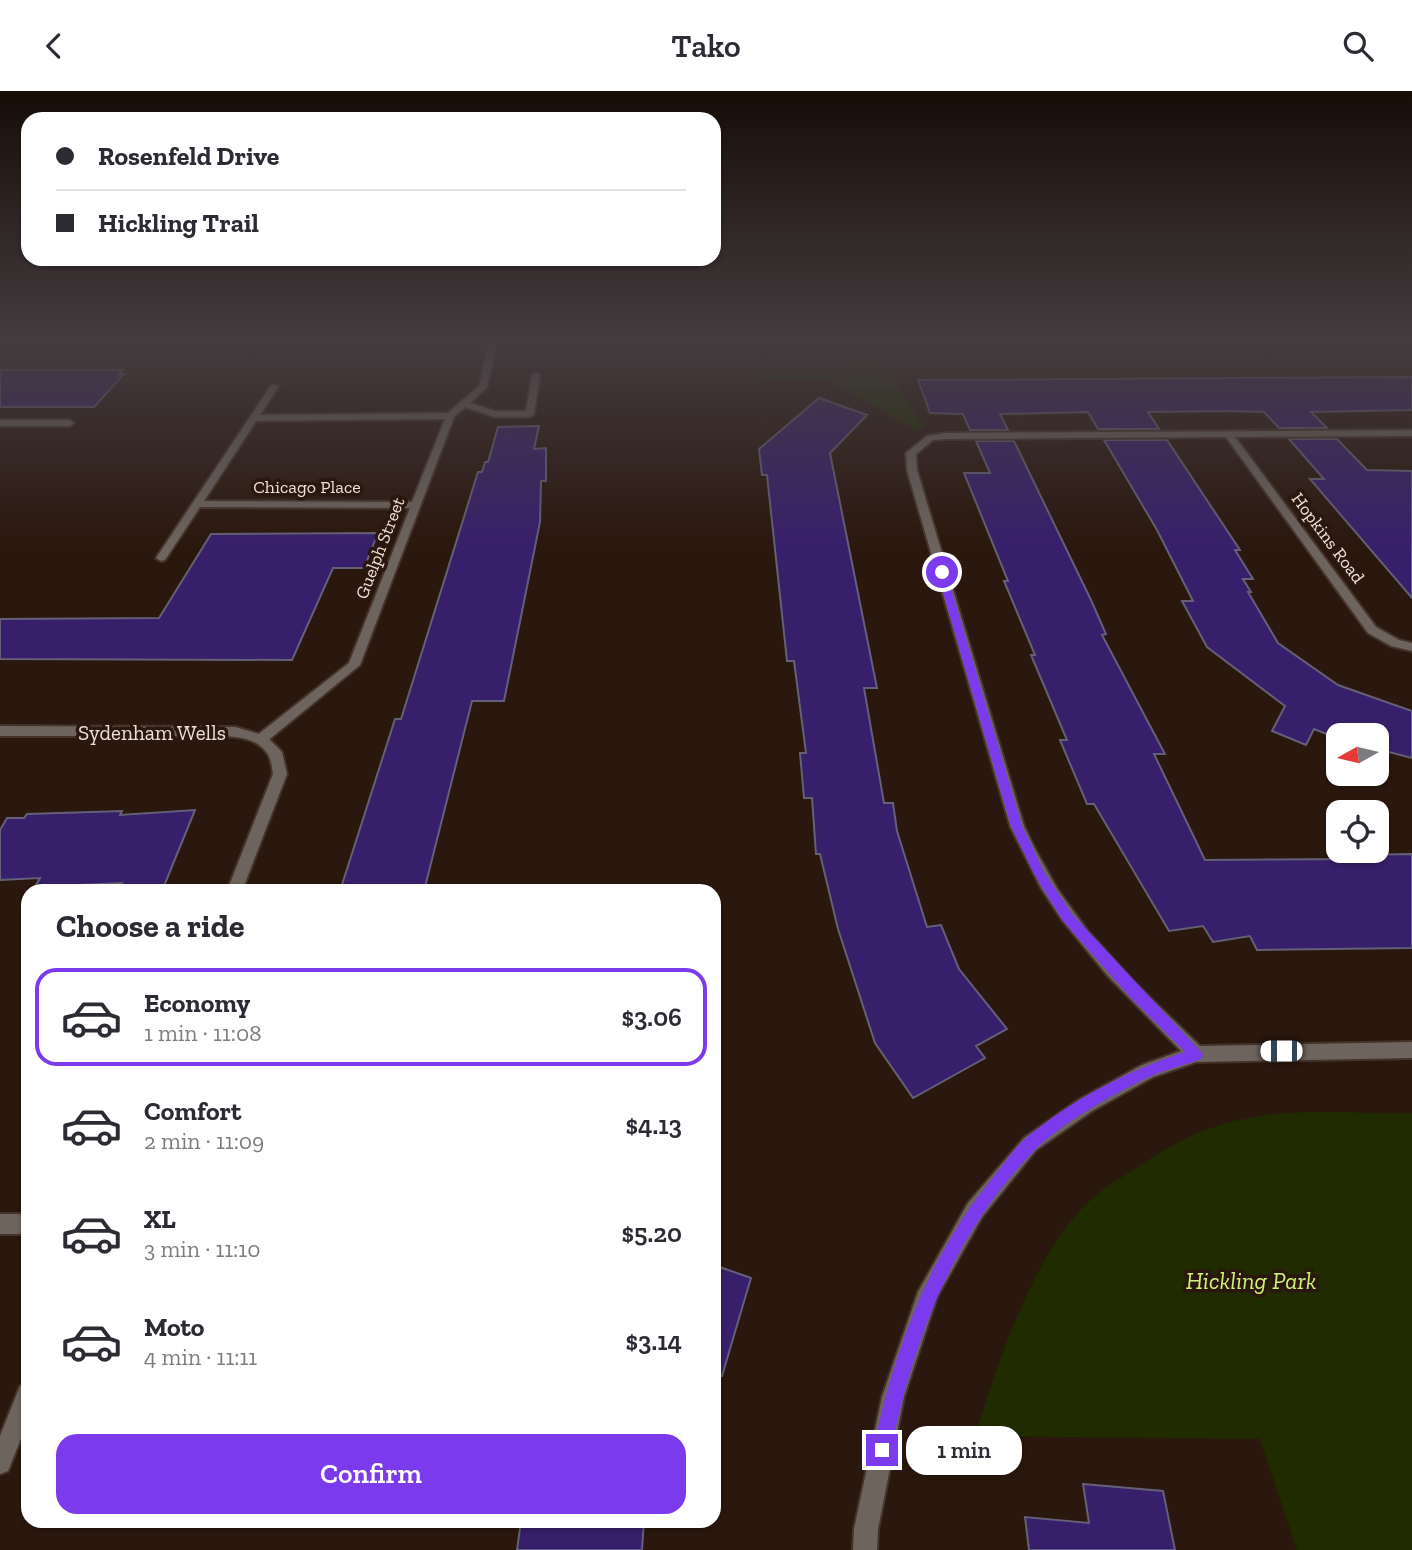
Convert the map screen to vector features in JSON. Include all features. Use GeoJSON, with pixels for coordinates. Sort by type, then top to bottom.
{"type":"FeatureCollection","features":[{"type":"Feature","properties":{"kind":"street"},"geometry":{"type":"LineString","coordinates":[[160,558],[259,411]]}},
{"type":"Feature","properties":{"kind":"street","name":"Guelph Street"},"geometry":{"type":"LineString","coordinates":[[261,739],[354,665],[450,416],[455,411]]}},
{"type":"Feature","properties":{"kind":"street"},"geometry":{"type":"LineString","coordinates":[[485,411],[494,414],[530,414],[530,411]]}},
{"type":"Feature","properties":{"kind":"street"},"geometry":{"type":"LineString","coordinates":[[255,418],[450,416]]}},
{"type":"Feature","properties":{"kind":"street"},"geometry":{"type":"LineString","coordinates":[[0,423],[70,423]]}},
{"type":"Feature","properties":{"kind":"street"},"geometry":{"type":"LineString","coordinates":[[1196,1054],[1133,992],[1068,917],[1040,874],[1017,826],[912,470],[911,453],[930,438],[946,436],[1412,433]]}},
{"type":"Feature","properties":{"kind":"street","name":"Hopkins Road"},"geometry":{"type":"LineString","coordinates":[[1228,434],[1372,630],[1395,643],[1412,647]]}},
{"type":"Feature","properties":{"kind":"street","name":"Chicago Place"},"geometry":{"type":"LineString","coordinates":[[199,504],[415,505]]}},
{"type":"Feature","properties":{"kind":"street","name":"Sydenham Wells"},"geometry":{"type":"LineString","coordinates":[[0,731],[205,731],[235,732],[261,739]]}},
{"type":"Feature","properties":{"kind":"street"},"geometry":{"type":"LineString","coordinates":[[237,884],[280,774],[275,752],[261,739]]}},
{"type":"Feature","properties":{"kind":"street"},"geometry":{"type":"LineString","coordinates":[[866,1550],[866,1529],[893,1397],[928,1291],[975,1210],[1030,1144],[1086,1105],[1148,1070],[1196,1054],[1412,1050]]}},
{"type":"Feature","properties":{"kind":"street"},"geometry":{"type":"LineString","coordinates":[[0,1224],[21,1224]]}},
{"type":"Feature","properties":{"kind":"street"},"geometry":{"type":"LineString","coordinates":[[0,1463],[21,1411]]}},
{"type":"Feature","properties":{"kind":"green space"},"geometry":{"type":"Polygon","coordinates":[[[882,411],[913,411],[924,428],[916,430],[882,411]]]}},
{"type":"Feature","properties":{"kind":"green space","name":"Hickling Park"},"geometry":{"type":"Polygon","coordinates":[[[1303,1112],[1412,1113],[1412,1550],[1297,1550],[1260,1439],[975,1436],[1007,1340],[1037,1275],[1054,1244],[1074,1217],[1101,1191],[1172,1146],[1216,1126],[1268,1115],[1303,1112]]]}},
{"type":"Feature","properties":{"kind":"building"},"geometry":{"type":"Polygon","coordinates":[[[804,411],[856,411],[867,415],[830,453],[877,688],[864,688],[884,803],[893,803],[897,831],[927,927],[941,925],[959,969],[1007,1029],[976,1046],[985,1058],[913,1098],[875,1043],[838,929],[820,854],[816,854],[812,798],[804,798],[800,753],[806,753],[794,661],[787,661],[767,475],[762,475],[759,449],[804,411]]]}},
{"type":"Feature","properties":{"kind":"building"},"geometry":{"type":"Polygon","coordinates":[[[1223,411],[1148,412],[1159,429],[1098,429],[1088,412],[1000,414],[1008,430],[970,430],[963,414],[930,413],[1223,411]]]}},
{"type":"Feature","properties":{"kind":"building"},"geometry":{"type":"Polygon","coordinates":[[[1233,411],[1357,411],[1311,412],[1327,428],[1279,428],[1264,412],[1233,411]]]}},
{"type":"Feature","properties":{"kind":"building"},"geometry":{"type":"Polygon","coordinates":[[[539,426],[534,449],[546,448],[546,481],[541,481],[540,522],[504,701],[472,701],[426,884],[342,884],[395,719],[401,719],[478,472],[482,472],[485,462],[488,462],[498,427],[539,426]]]}},
{"type":"Feature","properties":{"kind":"building"},"geometry":{"type":"Polygon","coordinates":[[[1289,439],[1337,439],[1367,470],[1412,471],[1412,598],[1310,479],[1324,479],[1289,439]]]}},
{"type":"Feature","properties":{"kind":"building"},"geometry":{"type":"Polygon","coordinates":[[[1104,440],[1167,440],[1240,550],[1235,550],[1253,579],[1243,579],[1251,592],[1248,592],[1278,643],[1338,685],[1412,711],[1412,758],[1390,752],[1390,723],[1326,723],[1326,734],[1314,729],[1306,745],[1272,731],[1285,706],[1207,647],[1182,601],[1193,601],[1157,530],[1104,440]]]}},
{"type":"Feature","properties":{"kind":"building"},"geometry":{"type":"Polygon","coordinates":[[[976,441],[1014,441],[1091,600],[1106,634],[1102,635],[1165,754],[1154,754],[1205,860],[1326,859],[1326,863],[1389,863],[1389,854],[1412,854],[1412,948],[1257,950],[1250,936],[1213,942],[1203,926],[1169,931],[1094,804],[1087,804],[1060,740],[1067,740],[1031,655],[1035,655],[964,473],[990,473],[976,441]]]}},
{"type":"Feature","properties":{"kind":"building"},"geometry":{"type":"Polygon","coordinates":[[[378,533],[364,568],[333,568],[292,660],[0,659],[0,619],[159,618],[211,534],[378,533]]]}},
{"type":"Feature","properties":{"kind":"building"},"geometry":{"type":"Polygon","coordinates":[[[195,810],[165,884],[37,884],[40,878],[0,880],[0,830],[7,818],[24,818],[27,814],[122,811],[120,815],[195,810]]]}},
{"type":"Feature","properties":{"kind":"building"},"geometry":{"type":"Polygon","coordinates":[[[721,1267],[751,1278],[721,1376],[721,1267]]]}},
{"type":"Feature","properties":{"kind":"building"},"geometry":{"type":"Polygon","coordinates":[[[1083,1484],[1163,1491],[1175,1550],[1029,1550],[1025,1517],[1089,1523],[1083,1484]]]}},
{"type":"Feature","properties":{"kind":"building"},"geometry":{"type":"Polygon","coordinates":[[[520,1528],[644,1528],[642,1550],[517,1550],[520,1528]]]}},
{"type":"Feature","properties":{"kind":"route"},"geometry":{"type":"LineString","coordinates":[[882,1450],[893,1397],[928,1291],[975,1210],[1030,1144],[1086,1105],[1148,1070],[1196,1054],[1133,992],[1068,917],[1040,874],[1017,826],[942,572]]}}]}
